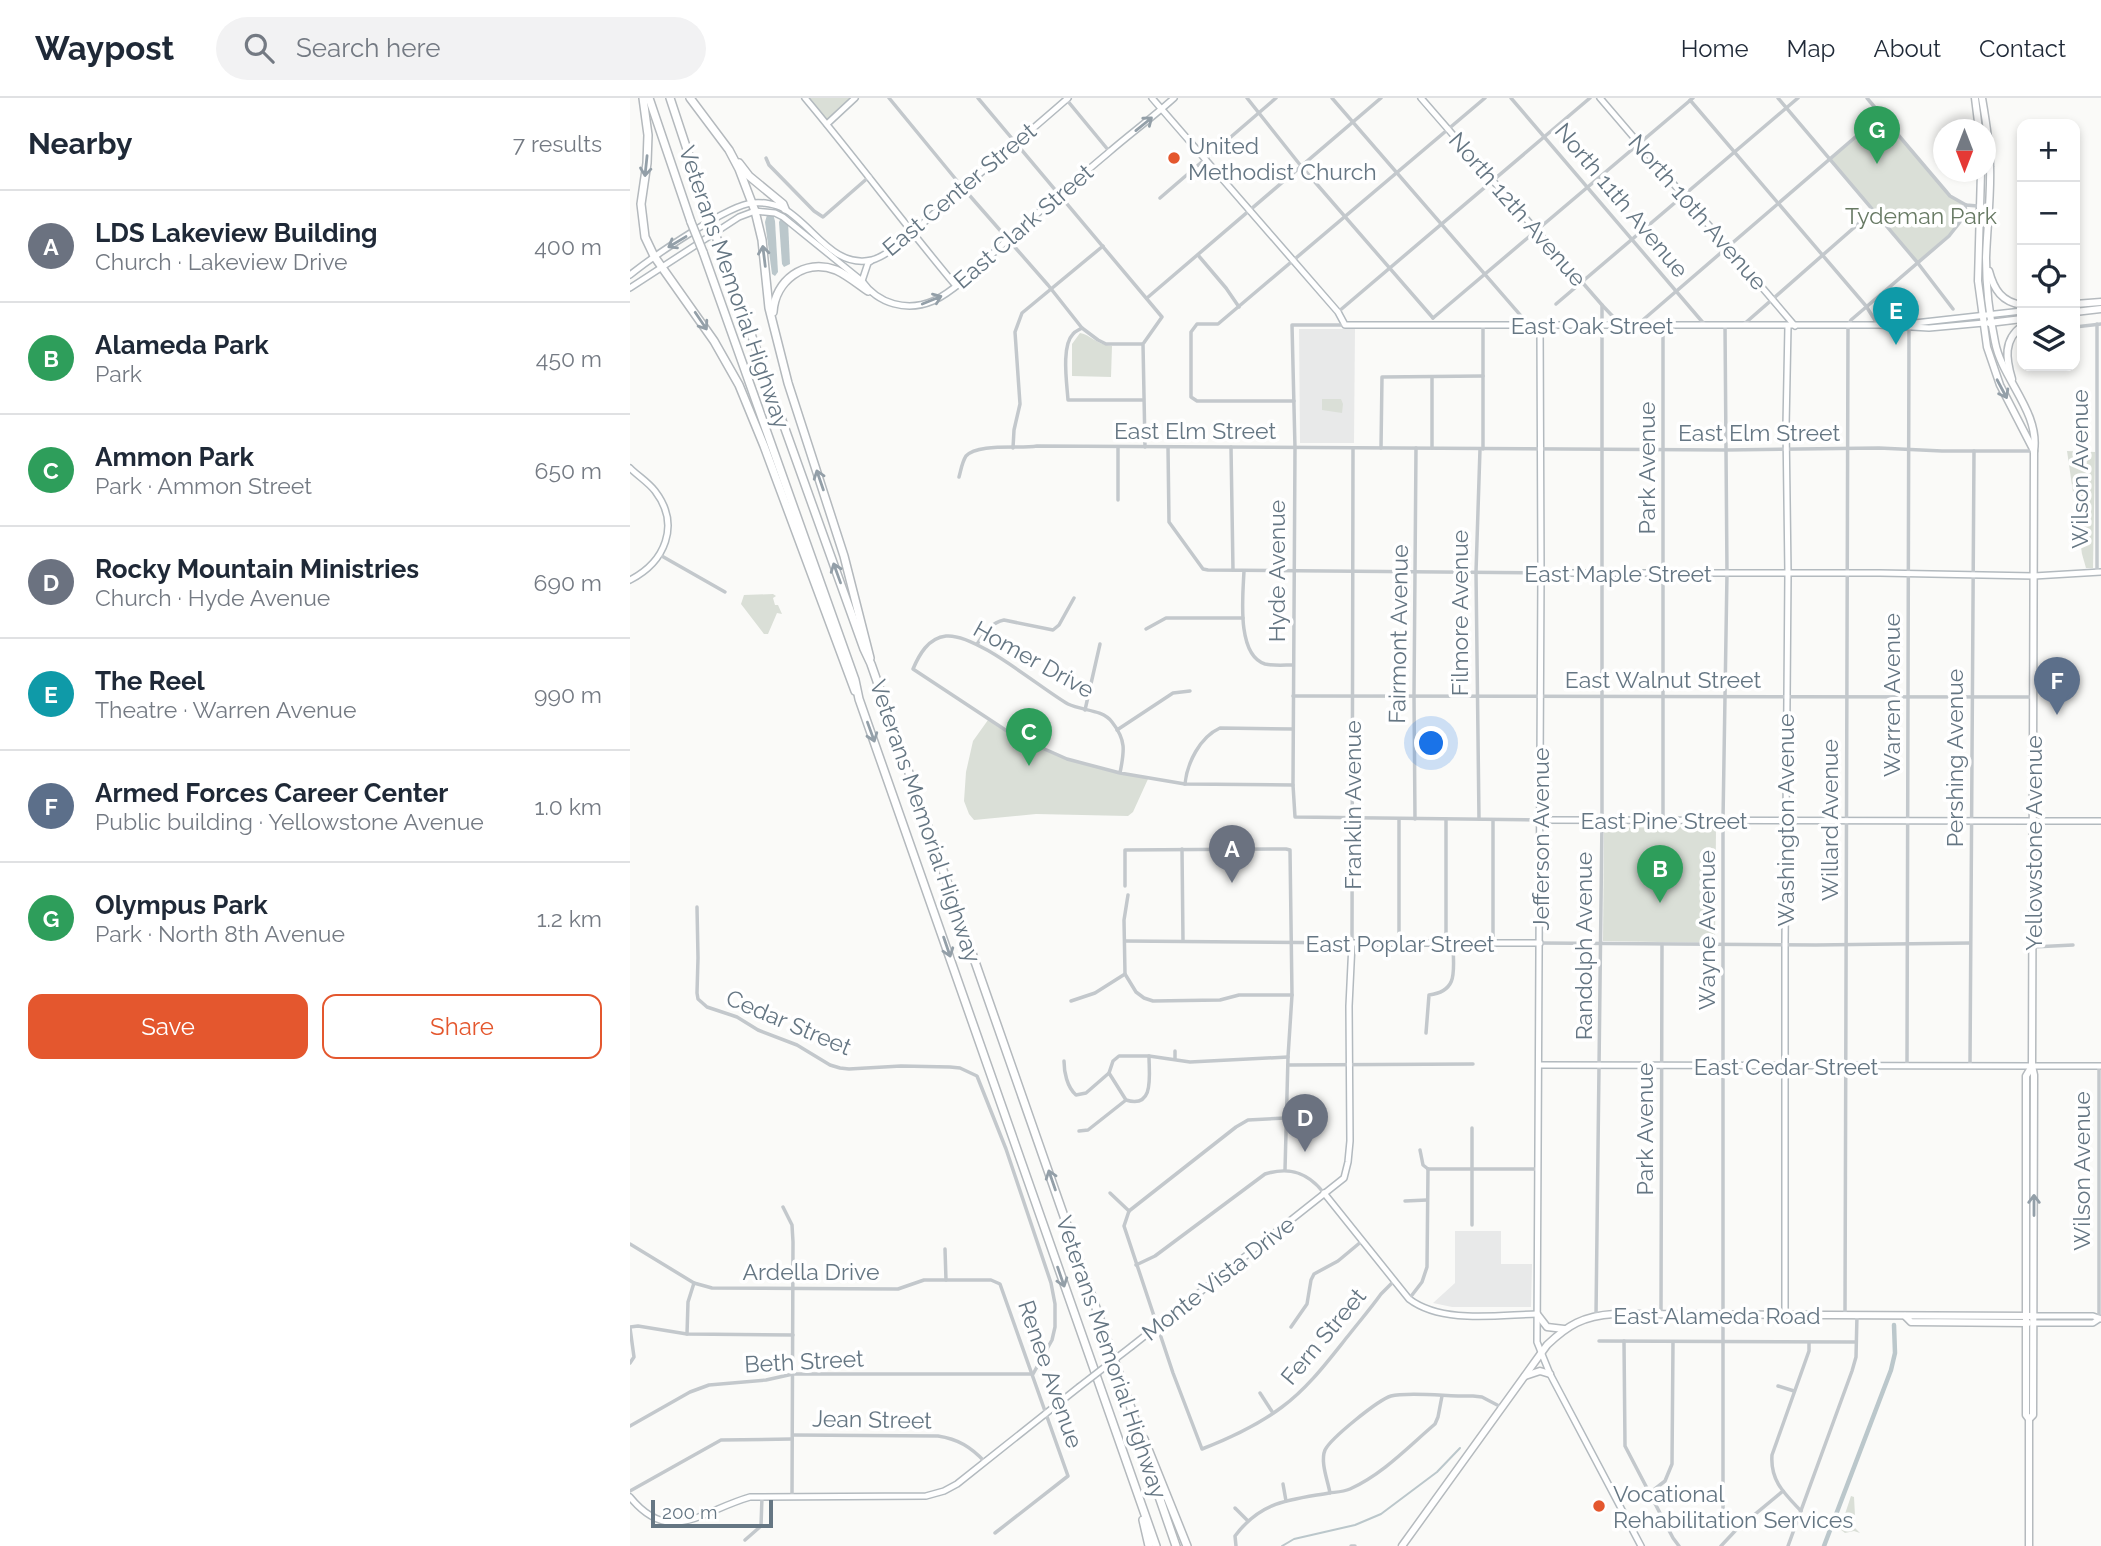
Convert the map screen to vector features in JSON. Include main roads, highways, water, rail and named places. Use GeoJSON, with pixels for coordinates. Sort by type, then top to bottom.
{"type":"FeatureCollection","features":[{"type":"Feature","properties":{"kind":"highway"},"geometry":{"type":"LineString","coordinates":[[642,98],[648,135],[641,213],[645,237],[654,256],[715,341],[739,385],[859,699]]}},
{"type":"Feature","properties":{"kind":"highway","name":"Veterans Memorial Highway"},"geometry":{"type":"LineString","coordinates":[[649,98],[846,654],[859,699],[1156,1546]]}},
{"type":"Feature","properties":{"kind":"highway","name":"Veterans Memorial Highway"},"geometry":{"type":"LineString","coordinates":[[670,98],[718,242],[871,664],[1177,1546]]}},
{"type":"Feature","properties":{"kind":"highway"},"geometry":{"type":"LineString","coordinates":[[690,98],[749,176],[783,204],[785,209]]}},
{"type":"Feature","properties":{"kind":"highway"},"geometry":{"type":"LineString","coordinates":[[729,150],[755,211],[762,240],[769,308],[788,383],[844,556],[869,647],[871,664]]}},
{"type":"Feature","properties":{"kind":"highway"},"geometry":{"type":"LineString","coordinates":[[773,323],[775,297],[786,279],[800,271],[821,267],[835,270],[869,291]]}},
{"type":"Feature","properties":{"kind":"highway"},"geometry":{"type":"LineString","coordinates":[[1139,1431],[1187,1546]]}},
{"type":"Feature","properties":{"kind":"highway"},"geometry":{"type":"LineString","coordinates":[[1134,1485],[1149,1546]]}},
{"type":"Feature","properties":{"kind":"main road"},"geometry":{"type":"LineString","coordinates":[[1975,98],[1978,119]]}},
{"type":"Feature","properties":{"kind":"main road"},"geometry":{"type":"LineString","coordinates":[[1982,98],[1990,160],[1978,281],[1987,319]]}},
{"type":"Feature","properties":{"kind":"main road"},"geometry":{"type":"LineString","coordinates":[[1982,182],[1987,319]]}},
{"type":"Feature","properties":{"kind":"main road"},"geometry":{"type":"LineString","coordinates":[[1986,259],[1992,283],[1998,293],[2007,301],[2017,304]]}},
{"type":"Feature","properties":{"kind":"main road"},"geometry":{"type":"LineString","coordinates":[[2080,304],[2101,302]]}},
{"type":"Feature","properties":{"kind":"main road"},"geometry":{"type":"LineString","coordinates":[[2080,311],[2101,309]]}},
{"type":"Feature","properties":{"kind":"main road"},"geometry":{"type":"LineString","coordinates":[[1987,319],[2017,319]]}},
{"type":"Feature","properties":{"kind":"main road","name":"Yellowstone Avenue"},"geometry":{"type":"LineString","coordinates":[[1987,319],[2000,360],[2031,423],[2035,440],[2032,1066],[2026,1076],[2030,1319],[2026,1415],[2029,1419],[2029,1546]]}},
{"type":"Feature","properties":{"kind":"main road","name":"Yellowstone Avenue"},"geometry":{"type":"LineString","coordinates":[[1987,319],[1987,347],[1995,373],[2034,451]]}},
{"type":"Feature","properties":{"kind":"main road"},"geometry":{"type":"LineString","coordinates":[[2015,391],[2007,366],[2007,350],[2012,335],[2017,330]]}},
{"type":"Feature","properties":{"kind":"main road"},"geometry":{"type":"LineString","coordinates":[[1537,1314],[1547,1327],[1564,1329]]}},
{"type":"Feature","properties":{"kind":"main road","name":"East Alameda Road"},"geometry":{"type":"LineString","coordinates":[[1402,1546],[1541,1352],[1564,1329],[1596,1315],[1905,1315],[2030,1319]]}},
{"type":"Feature","properties":{"kind":"main road"},"geometry":{"type":"LineString","coordinates":[[1525,1376],[1540,1371],[1550,1374]]}},
{"type":"Feature","properties":{"kind":"waterway"},"geometry":{"type":"LineString","coordinates":[[1824,1546],[1891,1370],[1895,1353],[1894,1325]]}},
{"type":"Feature","properties":{"kind":"waterway"},"geometry":{"type":"LineString","coordinates":[[1282,1546],[1294,1539],[1355,1525],[1381,1514],[1437,1472],[1460,1448]]}},
{"type":"Feature","properties":{"kind":"place","name":"United Methodist Church"},"geometry":{"type":"Point","coordinates":[1174,158]}},
{"type":"Feature","properties":{"kind":"place","name":"Olympus Park"},"geometry":{"type":"Point","coordinates":[1877,164]}},
{"type":"Feature","properties":{"kind":"place","name":"The Reel"},"geometry":{"type":"Point","coordinates":[1896,345]}},
{"type":"Feature","properties":{"kind":"place","name":"Armed Forces Career Center"},"geometry":{"type":"Point","coordinates":[2057,715]}},
{"type":"Feature","properties":{"kind":"place","name":"Ammon Park"},"geometry":{"type":"Point","coordinates":[1029,766]}},
{"type":"Feature","properties":{"kind":"place","name":"LDS Lakeview Building"},"geometry":{"type":"Point","coordinates":[1232,883]}},
{"type":"Feature","properties":{"kind":"place","name":"Alameda Park"},"geometry":{"type":"Point","coordinates":[1660,903]}},
{"type":"Feature","properties":{"kind":"place","name":"Rocky Mountain Ministries"},"geometry":{"type":"Point","coordinates":[1305,1152]}},
{"type":"Feature","properties":{"kind":"place","name":"Vocational Rehabilitation Services"},"geometry":{"type":"Point","coordinates":[1599,1506]}},
{"type":"Feature","properties":{"kind":"park label","name":"Tydeman Park"},"geometry":{"type":"Point","coordinates":[1921,215]}}]}
